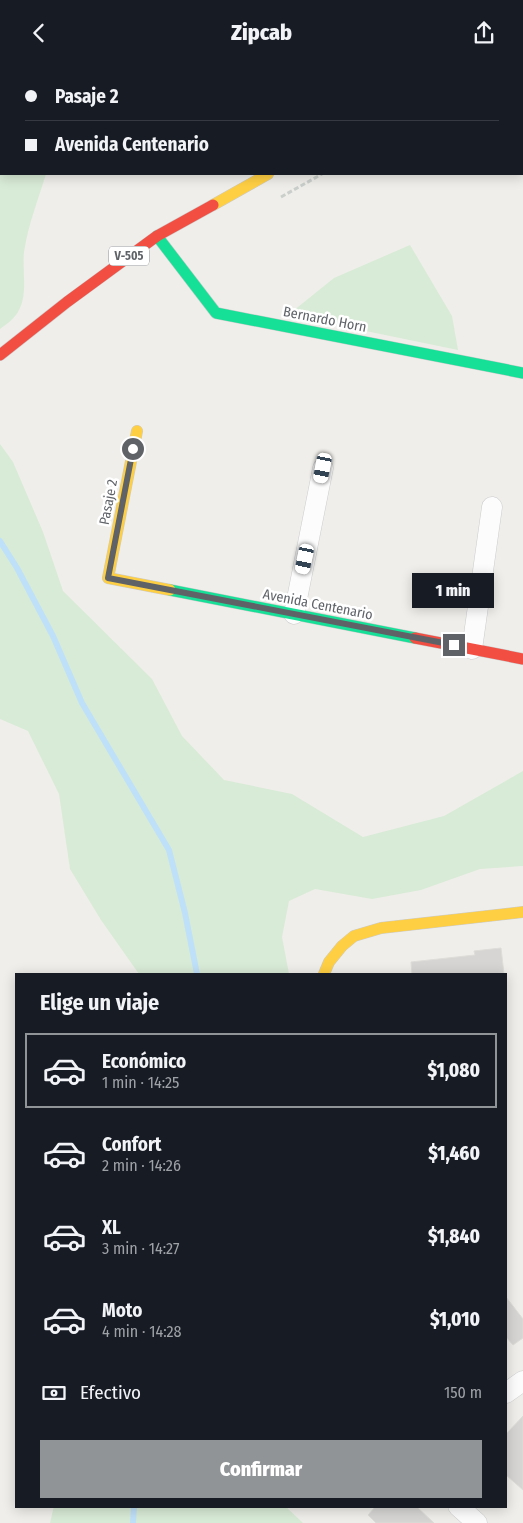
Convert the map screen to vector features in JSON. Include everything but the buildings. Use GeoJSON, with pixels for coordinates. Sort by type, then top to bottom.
{"type":"FeatureCollection","features":[{"type":"Feature","properties":{"kind":"street","name":"V-505"},"geometry":{"type":"LineString","coordinates":[[0,355],[67,302],[157,236],[266,175]]}},
{"type":"Feature","properties":{"kind":"street","name":"Bernardo Horn"},"geometry":{"type":"LineString","coordinates":[[157,236],[216,313],[523,373]]}},
{"type":"Feature","properties":{"kind":"street","name":"Pasaje 2"},"geometry":{"type":"LineString","coordinates":[[108,578],[137,431]]}},
{"type":"Feature","properties":{"kind":"street"},"geometry":{"type":"LineString","coordinates":[[294,614],[323,468]]}},
{"type":"Feature","properties":{"kind":"street"},"geometry":{"type":"LineString","coordinates":[[472,649],[492,507]]}},
{"type":"Feature","properties":{"kind":"street","name":"Avenida Centenario"},"geometry":{"type":"LineString","coordinates":[[108,578],[523,659]]}},
{"type":"Feature","properties":{"kind":"street"},"geometry":{"type":"LineString","coordinates":[[324,973],[329,962],[342,946],[354,936],[372,930],[523,912]]}},
{"type":"Feature","properties":{"kind":"street"},"geometry":{"type":"LineString","coordinates":[[507,1392],[523,1381]]}},
{"type":"Feature","properties":{"kind":"street"},"geometry":{"type":"LineString","coordinates":[[460,1508],[477,1523]]}},
{"type":"Feature","properties":{"kind":"green space"},"geometry":{"type":"Polygon","coordinates":[[[0,175],[46,175],[24,252],[22,303],[15,316],[0,329],[0,175]]]}},
{"type":"Feature","properties":{"kind":"green space"},"geometry":{"type":"Polygon","coordinates":[[[410,245],[452,316],[458,350],[288,315],[334,278],[410,245]]]}},
{"type":"Feature","properties":{"kind":"green space"},"geometry":{"type":"Polygon","coordinates":[[[0,444],[13,462],[43,532],[63,591],[152,679],[182,736],[224,780],[292,794],[363,837],[444,816],[523,771],[523,866],[480,869],[421,890],[372,899],[315,889],[289,901],[282,937],[289,973],[138,973],[101,920],[70,869],[59,794],[28,731],[0,719],[0,444]]]}},
{"type":"Feature","properties":{"kind":"green space"},"geometry":{"type":"Polygon","coordinates":[[[54,1508],[287,1508],[303,1523],[50,1523],[54,1508]]]}},
{"type":"Feature","properties":{"kind":"waterway"},"geometry":{"type":"LineString","coordinates":[[0,541],[17,568],[53,636],[82,703],[169,850],[185,913],[197,973]]}},
{"type":"Feature","properties":{"kind":"waterway"},"geometry":{"type":"LineString","coordinates":[[133,1523],[134,1508]]}},
{"type":"Feature","properties":{"kind":"traffic: fast"},"geometry":{"type":"LineString","coordinates":[[157,236],[216,313],[523,373]]}},
{"type":"Feature","properties":{"kind":"traffic: fast"},"geometry":{"type":"LineString","coordinates":[[170,590],[415,638]]}},
{"type":"Feature","properties":{"kind":"traffic: slow"},"geometry":{"type":"LineString","coordinates":[[213,205],[266,175]]}},
{"type":"Feature","properties":{"kind":"traffic: slow"},"geometry":{"type":"LineString","coordinates":[[137,431],[108,578],[170,590]]}},
{"type":"Feature","properties":{"kind":"traffic: slow"},"geometry":{"type":"LineString","coordinates":[[324,973],[329,962],[342,946],[354,936],[381,928],[523,912]]}},
{"type":"Feature","properties":{"kind":"traffic: jam"},"geometry":{"type":"LineString","coordinates":[[0,355],[67,302],[157,236],[213,205]]}},
{"type":"Feature","properties":{"kind":"traffic: jam"},"geometry":{"type":"LineString","coordinates":[[415,638],[523,659]]}},
{"type":"Feature","properties":{"kind":"route"},"geometry":{"type":"LineString","coordinates":[[133,449],[108,578],[454,645]]}}]}
